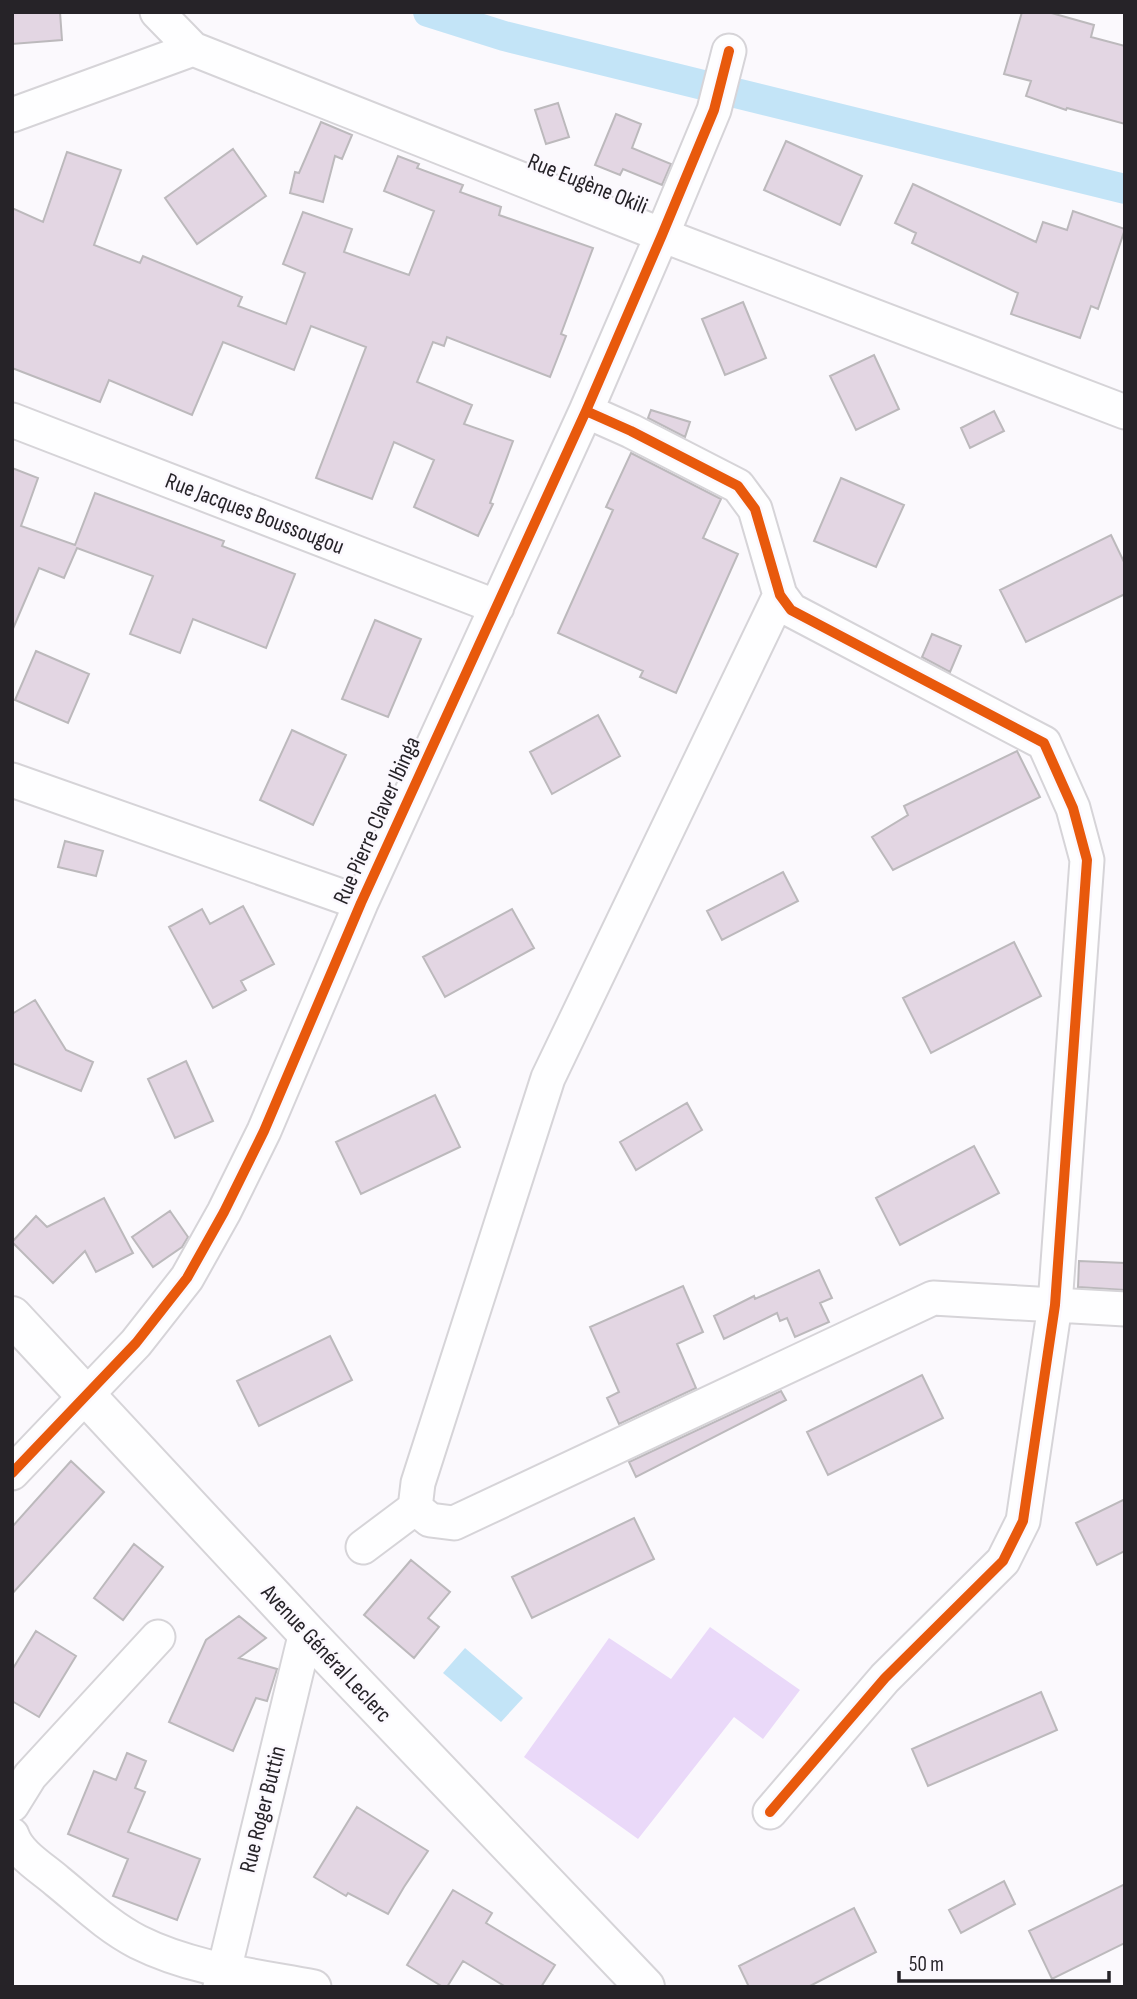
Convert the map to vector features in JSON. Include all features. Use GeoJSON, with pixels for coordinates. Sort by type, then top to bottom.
{"type":"FeatureCollection","features":[{"type":"Feature","properties":{"kind":"main road","name":"Avenue Général Leclerc"},"geometry":{"type":"LineString","coordinates":[[12,1316],[306,1632],[645,1987]]}},
{"type":"Feature","properties":{"kind":"street"},"geometry":{"type":"LineString","coordinates":[[12,115],[193,48],[157,12]]}},
{"type":"Feature","properties":{"kind":"street","name":"Rue Eugène Okili"},"geometry":{"type":"LineString","coordinates":[[193,48],[662,235],[1125,412]]}},
{"type":"Feature","properties":{"kind":"street","name":"Rue Pierre Claver Ibinga"},"geometry":{"type":"LineString","coordinates":[[12,1473],[136,1343],[187,1278],[224,1212],[264,1131],[361,903],[586,411],[714,110],[729,51]]}},
{"type":"Feature","properties":{"kind":"street"},"geometry":{"type":"LineString","coordinates":[[586,411],[631,430],[737,486],[755,509],[780,595],[791,610],[1044,743],[1073,808],[1087,860],[1055,1305],[1023,1521],[1003,1561],[885,1678],[770,1812]]}},
{"type":"Feature","properties":{"kind":"street","name":"Rue Jacques Boussougou"},"geometry":{"type":"LineString","coordinates":[[12,420],[497,607]]}},
{"type":"Feature","properties":{"kind":"street"},"geometry":{"type":"LineString","coordinates":[[362,1547],[415,1508],[418,1483],[548,1078],[780,595]]}},
{"type":"Feature","properties":{"kind":"street"},"geometry":{"type":"LineString","coordinates":[[12,780],[361,903]]}},
{"type":"Feature","properties":{"kind":"street"},"geometry":{"type":"LineString","coordinates":[[415,1508],[430,1520],[454,1523],[933,1298],[1125,1309]]}},
{"type":"Feature","properties":{"kind":"street","name":"Rue Roger Buttin"},"geometry":{"type":"LineString","coordinates":[[222,1978],[306,1632]]}},
{"type":"Feature","properties":{"kind":"street"},"geometry":{"type":"LineString","coordinates":[[12,1805],[30,1776],[158,1637]]}},
{"type":"Feature","properties":{"kind":"street"},"geometry":{"type":"LineString","coordinates":[[12,1835],[14,1842],[26,1855],[104,1921],[149,1946],[222,1978],[314,1987]]}},
{"type":"Feature","properties":{"kind":"shaded area"},"geometry":{"type":"Polygon","coordinates":[[[710,1627],[800,1690],[763,1739],[734,1717],[638,1839],[524,1757],[609,1638],[671,1679],[710,1627]]]}},
{"type":"Feature","properties":{"kind":"water"},"geometry":{"type":"Polygon","coordinates":[[[465,1648],[523,1698],[501,1722],[443,1673],[465,1648]]]}},
{"type":"Feature","properties":{"kind":"building"},"geometry":{"type":"Polygon","coordinates":[[[12,12],[60,12],[62,40],[12,44],[12,12]]]}},
{"type":"Feature","properties":{"kind":"building"},"geometry":{"type":"Polygon","coordinates":[[[1022,12],[1048,12],[1094,25],[1091,37],[1125,46],[1125,124],[1067,108],[1066,110],[1026,96],[1031,81],[1004,74],[1022,12]]]}},
{"type":"Feature","properties":{"kind":"building"},"geometry":{"type":"Polygon","coordinates":[[[558,103],[569,137],[546,144],[535,110],[558,103]]]}},
{"type":"Feature","properties":{"kind":"building"},"geometry":{"type":"Polygon","coordinates":[[[616,114],[641,124],[632,148],[671,164],[662,185],[623,169],[620,175],[595,165],[616,114]]]}},
{"type":"Feature","properties":{"kind":"building"},"geometry":{"type":"Polygon","coordinates":[[[321,122],[352,135],[342,159],[335,156],[323,202],[290,193],[295,172],[299,173],[321,122]]]}},
{"type":"Feature","properties":{"kind":"building"},"geometry":{"type":"Polygon","coordinates":[[[786,141],[862,176],[840,225],[764,190],[786,141]]]}},
{"type":"Feature","properties":{"kind":"building"},"geometry":{"type":"Polygon","coordinates":[[[233,149],[266,196],[197,244],[165,198],[233,149]]]}},
{"type":"Feature","properties":{"kind":"building"},"geometry":{"type":"Polygon","coordinates":[[[67,152],[121,170],[94,245],[140,263],[143,256],[242,297],[238,306],[286,324],[305,273],[283,264],[303,212],[352,229],[344,252],[409,275],[434,211],[384,191],[398,156],[419,164],[417,168],[463,185],[460,192],[501,207],[499,215],[593,248],[561,334],[566,336],[550,377],[447,337],[444,346],[433,342],[417,382],[472,405],[464,424],[513,441],[490,503],[493,504],[478,536],[414,507],[434,460],[394,442],[372,499],[316,478],[366,347],[311,326],[294,370],[223,342],[192,415],[109,380],[100,402],[12,368],[12,208],[43,222],[67,152]]]}},
{"type":"Feature","properties":{"kind":"building"},"geometry":{"type":"Polygon","coordinates":[[[913,184],[1036,242],[1043,222],[1067,230],[1073,211],[1125,229],[1098,309],[1091,306],[1080,338],[1011,314],[1018,293],[912,243],[916,233],[895,223],[913,184]]]}},
{"type":"Feature","properties":{"kind":"building"},"geometry":{"type":"Polygon","coordinates":[[[743,302],[766,358],[725,375],[702,319],[743,302]]]}},
{"type":"Feature","properties":{"kind":"building"},"geometry":{"type":"Polygon","coordinates":[[[874,355],[899,409],[856,430],[830,376],[874,355]]]}},
{"type":"Feature","properties":{"kind":"building"},"geometry":{"type":"Polygon","coordinates":[[[651,410],[690,422],[685,437],[648,418],[651,410]]]}},
{"type":"Feature","properties":{"kind":"building"},"geometry":{"type":"Polygon","coordinates":[[[994,411],[1004,431],[970,448],[961,428],[994,411]]]}},
{"type":"Feature","properties":{"kind":"building"},"geometry":{"type":"Polygon","coordinates":[[[631,453],[721,499],[703,538],[738,554],[676,693],[640,677],[643,671],[558,633],[613,510],[606,507],[631,453]]]}},
{"type":"Feature","properties":{"kind":"building"},"geometry":{"type":"Polygon","coordinates":[[[12,468],[38,478],[21,526],[75,545],[95,493],[224,541],[222,546],[295,574],[266,648],[193,619],[180,653],[130,634],[153,576],[77,548],[64,578],[39,568],[12,631],[12,468]]]}},
{"type":"Feature","properties":{"kind":"building"},"geometry":{"type":"Polygon","coordinates":[[[841,478],[904,505],[876,567],[814,541],[841,478]]]}},
{"type":"Feature","properties":{"kind":"building"},"geometry":{"type":"Polygon","coordinates":[[[1111,535],[1125,564],[1125,594],[1026,642],[1000,590],[1111,535]]]}},
{"type":"Feature","properties":{"kind":"building"},"geometry":{"type":"Polygon","coordinates":[[[375,620],[421,639],[388,717],[342,699],[375,620]]]}},
{"type":"Feature","properties":{"kind":"building"},"geometry":{"type":"Polygon","coordinates":[[[932,634],[961,646],[950,672],[922,657],[932,634]]]}},
{"type":"Feature","properties":{"kind":"building"},"geometry":{"type":"Polygon","coordinates":[[[36,651],[89,674],[68,723],[15,700],[36,651]]]}},
{"type":"Feature","properties":{"kind":"building"},"geometry":{"type":"Polygon","coordinates":[[[598,715],[620,756],[552,794],[530,752],[598,715]]]}},
{"type":"Feature","properties":{"kind":"building"},"geometry":{"type":"Polygon","coordinates":[[[292,730],[346,755],[313,825],[260,800],[292,730]]]}},
{"type":"Feature","properties":{"kind":"building"},"geometry":{"type":"Polygon","coordinates":[[[1017,751],[1040,797],[893,870],[872,837],[908,815],[904,806],[1017,751]]]}},
{"type":"Feature","properties":{"kind":"building"},"geometry":{"type":"Polygon","coordinates":[[[65,841],[103,851],[96,876],[58,867],[65,841]]]}},
{"type":"Feature","properties":{"kind":"building"},"geometry":{"type":"Polygon","coordinates":[[[783,872],[798,901],[722,940],[707,911],[783,872]]]}},
{"type":"Feature","properties":{"kind":"building"},"geometry":{"type":"Polygon","coordinates":[[[243,906],[274,964],[241,981],[246,990],[213,1008],[169,927],[202,909],[210,924],[243,906]]]}},
{"type":"Feature","properties":{"kind":"building"},"geometry":{"type":"Polygon","coordinates":[[[512,909],[534,948],[445,997],[423,957],[512,909]]]}},
{"type":"Feature","properties":{"kind":"building"},"geometry":{"type":"Polygon","coordinates":[[[1014,942],[1041,996],[931,1053],[903,998],[1014,942]]]}},
{"type":"Feature","properties":{"kind":"building"},"geometry":{"type":"Polygon","coordinates":[[[35,1000],[66,1050],[93,1062],[81,1091],[12,1063],[12,1014],[35,1000]]]}},
{"type":"Feature","properties":{"kind":"building"},"geometry":{"type":"Polygon","coordinates":[[[186,1061],[213,1121],[175,1138],[148,1079],[186,1061]]]}},
{"type":"Feature","properties":{"kind":"building"},"geometry":{"type":"Polygon","coordinates":[[[435,1095],[460,1147],[361,1194],[336,1142],[435,1095]]]}},
{"type":"Feature","properties":{"kind":"building"},"geometry":{"type":"Polygon","coordinates":[[[687,1103],[702,1130],[636,1170],[620,1142],[687,1103]]]}},
{"type":"Feature","properties":{"kind":"building"},"geometry":{"type":"Polygon","coordinates":[[[974,1146],[999,1193],[900,1245],[876,1198],[974,1146]]]}},
{"type":"Feature","properties":{"kind":"building"},"geometry":{"type":"Polygon","coordinates":[[[104,1198],[133,1253],[96,1272],[85,1251],[53,1283],[12,1242],[36,1216],[47,1227],[104,1198]]]}},
{"type":"Feature","properties":{"kind":"building"},"geometry":{"type":"Polygon","coordinates":[[[170,1211],[188,1237],[182,1247],[153,1267],[132,1237],[170,1211]]]}},
{"type":"Feature","properties":{"kind":"building"},"geometry":{"type":"Polygon","coordinates":[[[1079,1261],[1125,1263],[1125,1290],[1078,1287],[1079,1261]]]}},
{"type":"Feature","properties":{"kind":"building"},"geometry":{"type":"Polygon","coordinates":[[[819,1270],[832,1298],[820,1303],[829,1322],[795,1337],[787,1318],[780,1321],[777,1313],[724,1339],[714,1316],[754,1296],[755,1299],[819,1270]]]}},
{"type":"Feature","properties":{"kind":"building"},"geometry":{"type":"Polygon","coordinates":[[[683,1286],[703,1332],[677,1344],[696,1388],[619,1424],[607,1398],[619,1392],[590,1327],[683,1286]]]}},
{"type":"Feature","properties":{"kind":"building"},"geometry":{"type":"Polygon","coordinates":[[[330,1336],[352,1380],[259,1426],[237,1381],[330,1336]]]}},
{"type":"Feature","properties":{"kind":"building"},"geometry":{"type":"Polygon","coordinates":[[[922,1375],[943,1418],[828,1475],[807,1432],[922,1375]]]}},
{"type":"Feature","properties":{"kind":"building"},"geometry":{"type":"Polygon","coordinates":[[[781,1391],[786,1400],[636,1477],[629,1462],[781,1391]]]}},
{"type":"Feature","properties":{"kind":"building"},"geometry":{"type":"Polygon","coordinates":[[[71,1461],[104,1492],[12,1594],[12,1527],[71,1461]]]}},
{"type":"Feature","properties":{"kind":"building"},"geometry":{"type":"Polygon","coordinates":[[[1125,1499],[1125,1551],[1097,1565],[1076,1523],[1125,1499]]]}},
{"type":"Feature","properties":{"kind":"building"},"geometry":{"type":"Polygon","coordinates":[[[634,1518],[654,1559],[532,1618],[512,1577],[634,1518]]]}},
{"type":"Feature","properties":{"kind":"building"},"geometry":{"type":"Polygon","coordinates":[[[134,1544],[163,1567],[123,1620],[94,1598],[134,1544]]]}},
{"type":"Feature","properties":{"kind":"building"},"geometry":{"type":"Polygon","coordinates":[[[411,1560],[450,1592],[428,1618],[439,1627],[414,1658],[364,1615],[411,1560]]]}},
{"type":"Feature","properties":{"kind":"building"},"geometry":{"type":"Polygon","coordinates":[[[239,1616],[266,1638],[239,1658],[277,1669],[267,1701],[256,1698],[233,1751],[169,1722],[206,1640],[239,1616]]]}},
{"type":"Feature","properties":{"kind":"building"},"geometry":{"type":"Polygon","coordinates":[[[36,1631],[76,1656],[39,1717],[12,1701],[12,1670],[36,1631]]]}},
{"type":"Feature","properties":{"kind":"building"},"geometry":{"type":"Polygon","coordinates":[[[1041,1692],[1057,1730],[928,1786],[912,1749],[1041,1692]]]}},
{"type":"Feature","properties":{"kind":"building"},"geometry":{"type":"Polygon","coordinates":[[[127,1753],[146,1761],[135,1788],[145,1792],[128,1832],[200,1859],[177,1920],[113,1896],[128,1859],[68,1834],[94,1771],[116,1780],[127,1753]]]}},
{"type":"Feature","properties":{"kind":"building"},"geometry":{"type":"Polygon","coordinates":[[[357,1807],[428,1851],[388,1914],[348,1893],[346,1896],[314,1877],[357,1807]]]}},
{"type":"Feature","properties":{"kind":"building"},"geometry":{"type":"Polygon","coordinates":[[[1004,1881],[1015,1904],[961,1933],[949,1910],[1004,1881]]]}},
{"type":"Feature","properties":{"kind":"building"},"geometry":{"type":"Polygon","coordinates":[[[1125,1884],[1125,1943],[1052,1979],[1029,1931],[1125,1884]]]}},
{"type":"Feature","properties":{"kind":"building"},"geometry":{"type":"Polygon","coordinates":[[[453,1890],[492,1913],[486,1923],[555,1965],[541,1987],[506,1987],[463,1961],[447,1987],[443,1987],[407,1965],[453,1890]]]}},
{"type":"Feature","properties":{"kind":"building"},"geometry":{"type":"Polygon","coordinates":[[[854,1908],[876,1952],[808,1987],[749,1987],[739,1966],[854,1908]]]}},
{"type":"Feature","properties":{"kind":"waterway"},"geometry":{"type":"LineString","coordinates":[[428,12],[504,36],[1125,189]]}},
{"type":"Feature","properties":{"kind":"cycle path"},"geometry":{"type":"LineString","coordinates":[[12,1473],[136,1343],[187,1278],[224,1212],[264,1131],[361,903],[586,411],[714,110],[729,51]]}},
{"type":"Feature","properties":{"kind":"cycle path"},"geometry":{"type":"LineString","coordinates":[[586,411],[738,486],[755,509],[780,595],[791,610],[1044,743],[1073,808],[1087,860],[1055,1305],[1023,1521],[1003,1561],[885,1678],[770,1812]]}}]}
